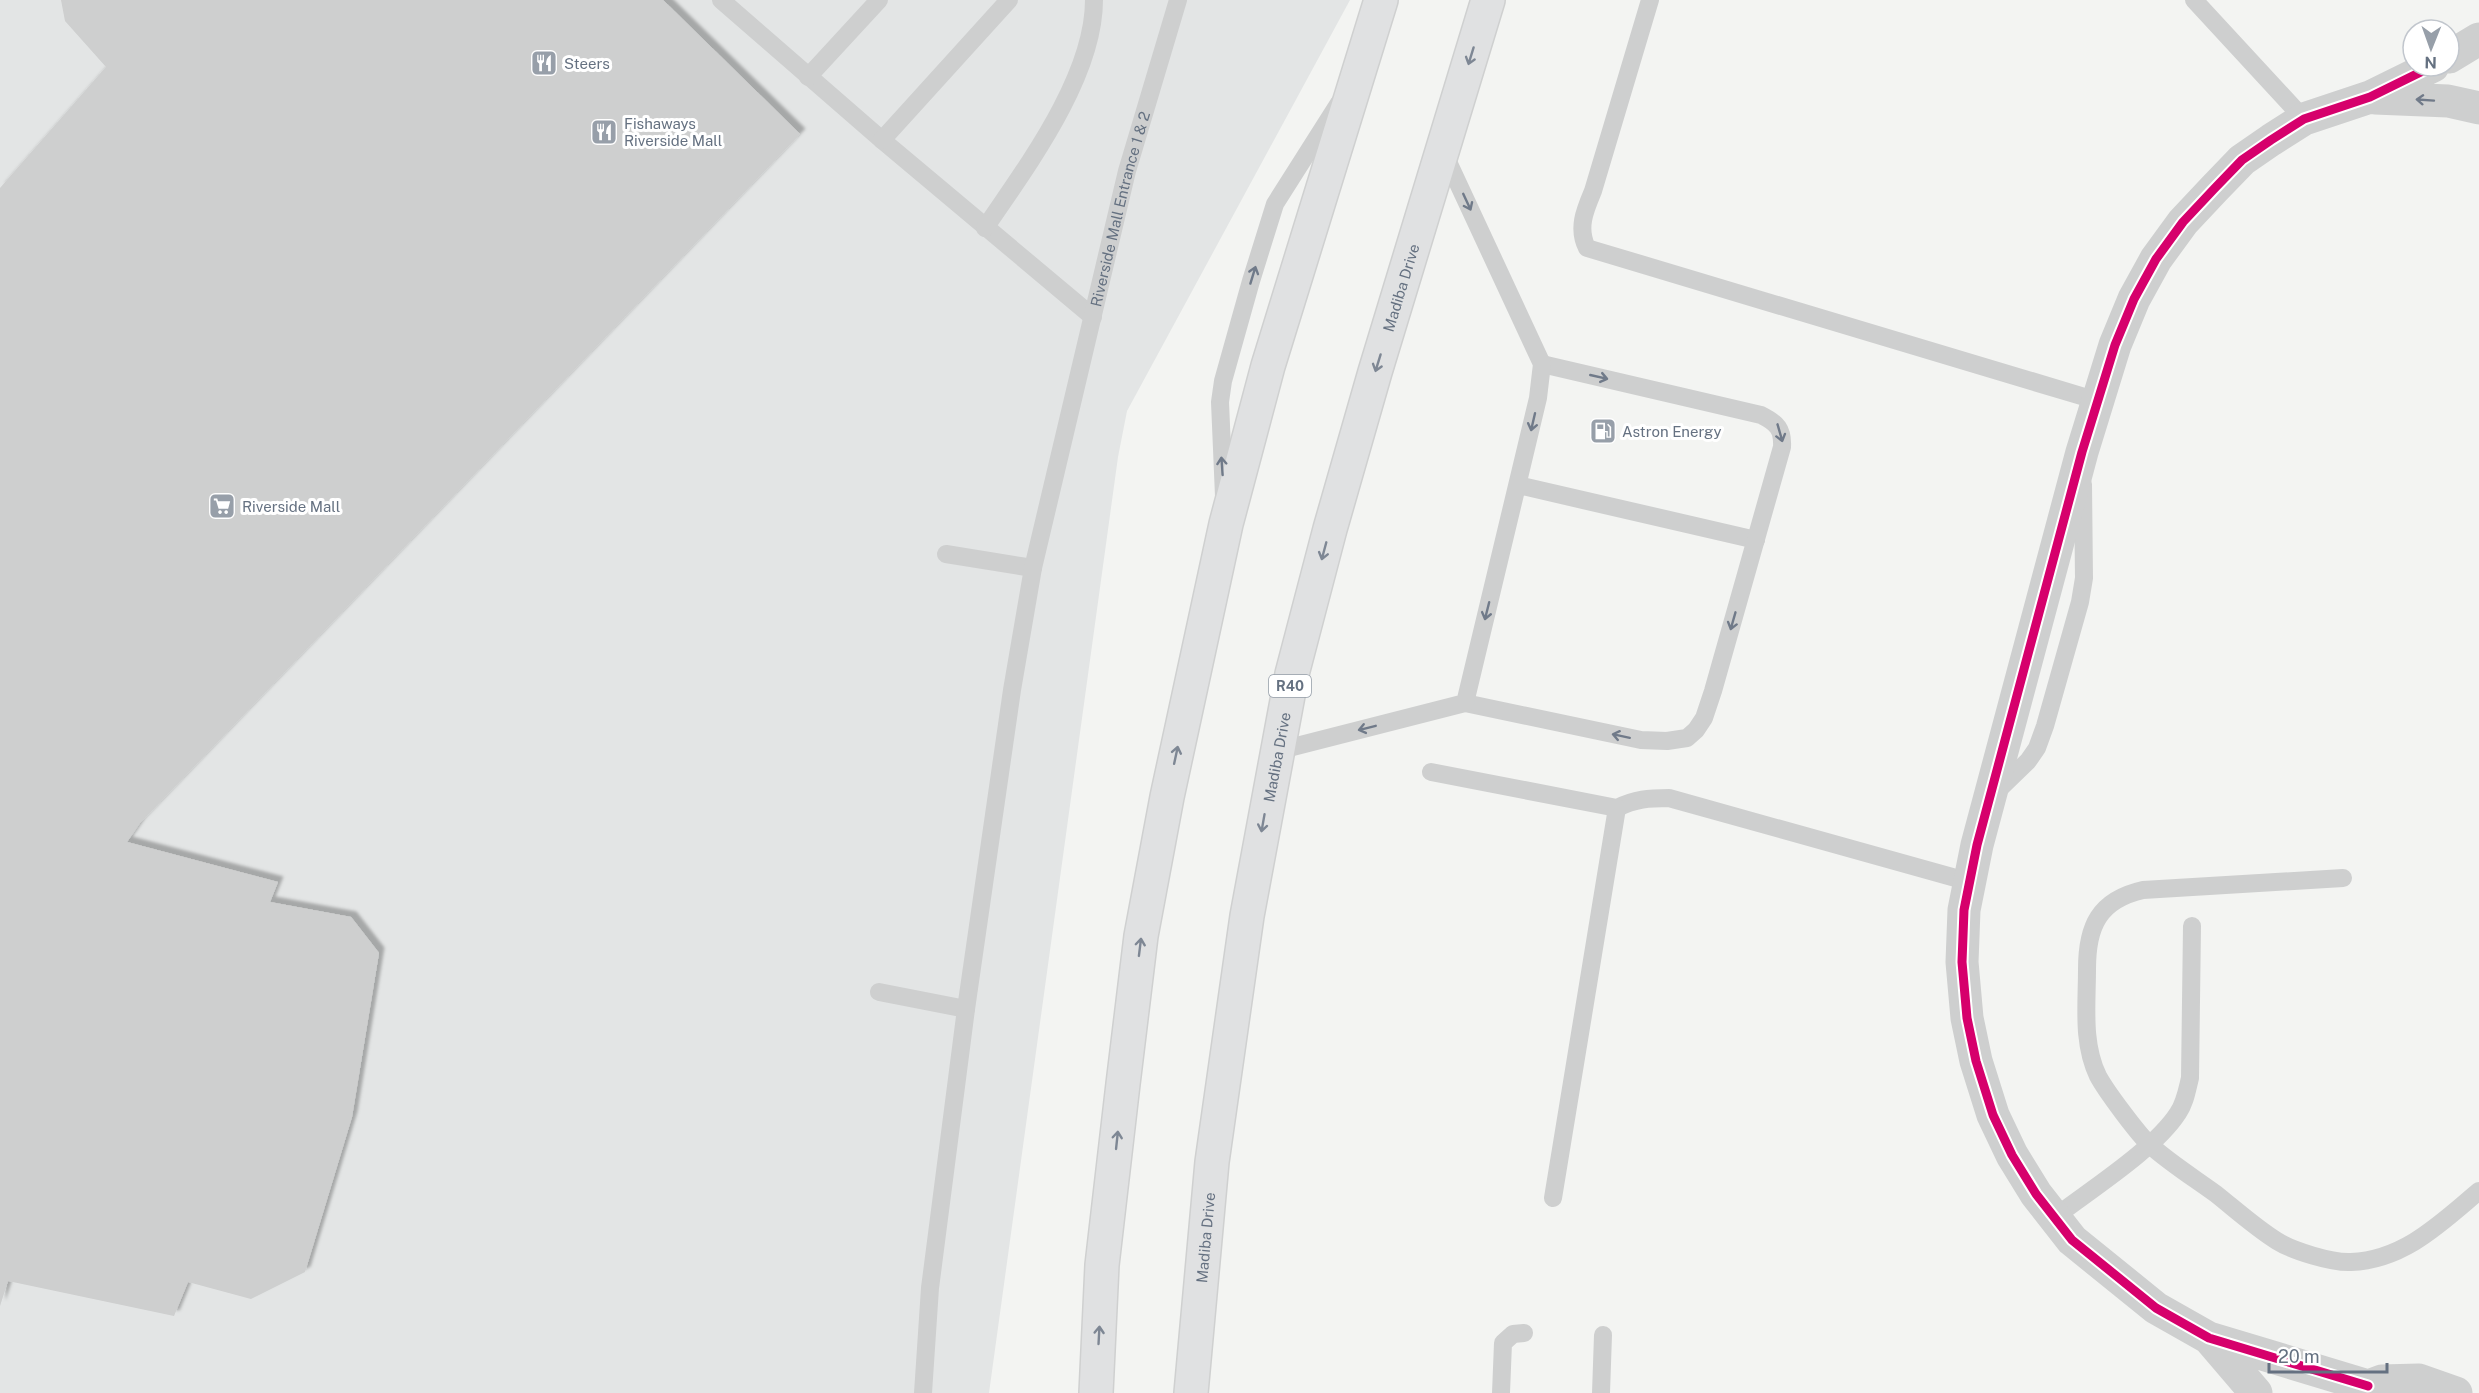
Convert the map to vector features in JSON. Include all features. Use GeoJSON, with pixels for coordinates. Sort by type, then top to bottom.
{"type":"FeatureCollection","features":[{"type":"Feature","properties":{"kind":"main road"},"geometry":{"type":"LineString","coordinates":[[1094,1389],[1102,1265],[1141,936],[1167,797],[1226,524],[1268,366],[1381,0]]}},
{"type":"Feature","properties":{"kind":"main road","name":"Madiba Drive"},"geometry":{"type":"LineString","coordinates":[[1191,1393],[1212,1162],[1246,916],[1292,674],[1330,529],[1488,0]]}},
{"type":"Feature","properties":{"kind":"street"},"geometry":{"type":"LineString","coordinates":[[2461,50],[2479,39]]}},
{"type":"Feature","properties":{"kind":"street"},"geometry":{"type":"LineString","coordinates":[[2409,78],[2370,98],[2304,119],[2242,160],[2183,222],[2156,259],[2134,299],[2115,345],[2082,453],[1990,798],[1964,910],[1962,962],[1967,1018],[1976,1061],[1992,1115],[2012,1155],[2036,1194],[2072,1240],[2145,1301],[2209,1338],[2359,1390],[2382,1381],[2419,1380],[2456,1393]]}},
{"type":"Feature","properties":{"kind":"street"},"geometry":{"type":"LineString","coordinates":[[2370,98],[2448,101],[2479,108]]}},
{"type":"Feature","properties":{"kind":"street"},"geometry":{"type":"LineString","coordinates":[[2209,1338],[2256,1393]]}},
{"type":"Feature","properties":{"kind":"lane"},"geometry":{"type":"LineString","coordinates":[[808,77],[879,0]]}},
{"type":"Feature","properties":{"kind":"lane"},"geometry":{"type":"LineString","coordinates":[[882,140],[1009,0]]}},
{"type":"Feature","properties":{"kind":"lane"},"geometry":{"type":"LineString","coordinates":[[986,228],[1032,157],[1069,91],[1087,49],[1094,13],[1094,0]]}},
{"type":"Feature","properties":{"kind":"lane","name":"Riverside Mall Entrance 1 & 2"},"geometry":{"type":"LineString","coordinates":[[923,1393],[930,1288],[966,1009],[1012,690],[1033,568],[1128,171],[1178,0]]}},
{"type":"Feature","properties":{"kind":"lane"},"geometry":{"type":"LineString","coordinates":[[1650,0],[1593,191],[1582,219],[1583,241],[1587,248],[2098,401]]}},
{"type":"Feature","properties":{"kind":"lane"},"geometry":{"type":"LineString","coordinates":[[2194,0],[2304,119]]}},
{"type":"Feature","properties":{"kind":"lane"},"geometry":{"type":"LineString","coordinates":[[730,3],[808,77],[1093,317]]}},
{"type":"Feature","properties":{"kind":"lane"},"geometry":{"type":"LineString","coordinates":[[1442,149],[1542,364],[1538,398],[1465,703]]}},
{"type":"Feature","properties":{"kind":"lane"},"geometry":{"type":"LineString","coordinates":[[1277,751],[1465,703],[1641,740],[1667,741],[1687,738],[1696,730],[1704,718],[1756,540],[1782,447],[1782,432],[1776,422],[1761,415],[1542,364]]}},
{"type":"Feature","properties":{"kind":"lane"},"geometry":{"type":"LineString","coordinates":[[1518,485],[1756,540]]}},
{"type":"Feature","properties":{"kind":"lane"},"geometry":{"type":"LineString","coordinates":[[946,554],[1033,568]]}},
{"type":"Feature","properties":{"kind":"lane"},"geometry":{"type":"LineString","coordinates":[[1431,771],[1617,808],[1644,798],[1669,798],[1970,882]]}},
{"type":"Feature","properties":{"kind":"lane"},"geometry":{"type":"LineString","coordinates":[[1553,1198],[1617,808]]}},
{"type":"Feature","properties":{"kind":"lane"},"geometry":{"type":"LineString","coordinates":[[2343,878],[2144,890],[2127,894],[2107,906],[2091,928],[2087,955],[2086,1037],[2091,1058],[2104,1085],[2149,1144],[2278,1242],[2324,1258],[2349,1263],[2403,1249],[2426,1236],[2479,1191]]}},
{"type":"Feature","properties":{"kind":"lane"},"geometry":{"type":"LineString","coordinates":[[2055,1217],[2149,1144],[2179,1112],[2186,1097],[2190,1078],[2192,926]]}},
{"type":"Feature","properties":{"kind":"lane"},"geometry":{"type":"LineString","coordinates":[[879,992],[966,1009]]}},
{"type":"Feature","properties":{"kind":"lane"},"geometry":{"type":"LineString","coordinates":[[1501,1393],[1503,1343],[1513,1334],[1524,1333]]}},
{"type":"Feature","properties":{"kind":"lane"},"geometry":{"type":"LineString","coordinates":[[1601,1393],[1603,1335]]}},
{"type":"Feature","properties":{"kind":"shaded area","name":"Riverside Mall"},"geometry":{"type":"Polygon","coordinates":[[[0,0],[1350,0],[1127,411],[1118,457],[989,1393],[0,1393],[0,0]]]}},
{"type":"Feature","properties":{"kind":"building","name":"Riverside Mall"},"geometry":{"type":"Polygon","coordinates":[[[61,0],[663,0],[800,134],[140,823],[127,842],[278,882],[270,902],[351,917],[379,953],[352,1117],[305,1272],[251,1299],[188,1282],[174,1316],[8,1281],[0,1306],[0,188],[106,67],[65,21],[61,0]]]}},
{"type":"Feature","properties":{"kind":"cycle path"},"geometry":{"type":"LineString","coordinates":[[2368,1386],[2209,1338],[2156,1308],[2072,1240],[2036,1194],[2012,1155],[1993,1115],[1976,1061],[1967,1018],[1962,962],[1964,910],[1977,845],[2082,452],[2115,345],[2134,299],[2156,259],[2183,222],[2242,160],[2304,119],[2370,97],[2409,78]]}},
{"type":"Feature","properties":{"kind":"place","name":"Steers"},"geometry":{"type":"Point","coordinates":[544,63]}},
{"type":"Feature","properties":{"kind":"place","name":"Fishaways Riverside Mall"},"geometry":{"type":"Point","coordinates":[604,132]}},
{"type":"Feature","properties":{"kind":"place","name":"Astron Energy"},"geometry":{"type":"Point","coordinates":[1603,431]}},
{"type":"Feature","properties":{"kind":"place","name":"Riverside Mall"},"geometry":{"type":"Point","coordinates":[222,506]}}]}
